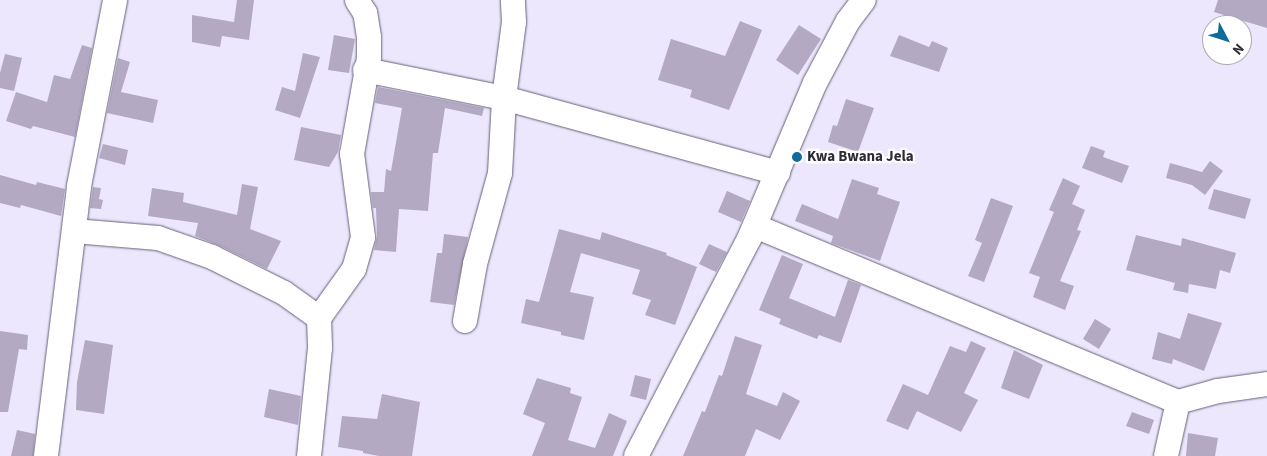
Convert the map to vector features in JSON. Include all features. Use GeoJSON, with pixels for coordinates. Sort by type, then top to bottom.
{"type":"FeatureCollection","features":[{"type":"Feature","properties":{"kind":"street"},"geometry":{"type":"LineString","coordinates":[[46,456],[79,186],[115,0]]}},
{"type":"Feature","properties":{"kind":"street"},"geometry":{"type":"LineString","coordinates":[[309,456],[320,348],[319,318],[354,269],[363,237],[352,154],[365,70],[369,58],[369,38],[365,13],[357,0]]}},
{"type":"Feature","properties":{"kind":"street"},"geometry":{"type":"LineString","coordinates":[[465,321],[475,264],[500,173],[504,98],[514,22],[513,0]]}},
{"type":"Feature","properties":{"kind":"street"},"geometry":{"type":"LineString","coordinates":[[636,456],[755,226],[816,83],[848,21],[864,0]]}},
{"type":"Feature","properties":{"kind":"street"},"geometry":{"type":"LineString","coordinates":[[365,70],[504,98],[778,173]]}},
{"type":"Feature","properties":{"kind":"street"},"geometry":{"type":"LineString","coordinates":[[755,226],[1178,402],[1218,390],[1267,384]]}},
{"type":"Feature","properties":{"kind":"street"},"geometry":{"type":"LineString","coordinates":[[74,231],[158,238],[212,258],[284,293],[319,318]]}},
{"type":"Feature","properties":{"kind":"street"},"geometry":{"type":"LineString","coordinates":[[1166,456],[1178,402]]}},
{"type":"Feature","properties":{"kind":"building"},"geometry":{"type":"Polygon","coordinates":[[[237,0],[254,0],[249,40],[222,36],[220,47],[192,42],[192,15],[234,22],[237,0]]]}},
{"type":"Feature","properties":{"kind":"building"},"geometry":{"type":"Polygon","coordinates":[[[1218,0],[1267,0],[1267,28],[1252,23],[1252,15],[1224,15],[1214,12],[1218,0]]]}},
{"type":"Feature","properties":{"kind":"building"},"geometry":{"type":"Polygon","coordinates":[[[740,21],[762,30],[729,110],[690,97],[692,90],[658,80],[671,39],[725,56],[740,21]]]}},
{"type":"Feature","properties":{"kind":"building"},"geometry":{"type":"Polygon","coordinates":[[[799,25],[821,39],[798,75],[776,60],[799,25]]]}},
{"type":"Feature","properties":{"kind":"building"},"geometry":{"type":"Polygon","coordinates":[[[334,35],[355,39],[349,73],[328,70],[334,35]]]}},
{"type":"Feature","properties":{"kind":"building"},"geometry":{"type":"Polygon","coordinates":[[[899,35],[929,47],[932,41],[948,48],[939,72],[890,56],[899,35]]]}},
{"type":"Feature","properties":{"kind":"building"},"geometry":{"type":"Polygon","coordinates":[[[82,45],[92,48],[75,137],[33,126],[31,129],[6,121],[16,92],[47,102],[54,75],[70,79],[82,45]]]}},
{"type":"Feature","properties":{"kind":"building"},"geometry":{"type":"Polygon","coordinates":[[[303,53],[320,57],[300,118],[275,110],[282,87],[295,91],[303,53]]]}},
{"type":"Feature","properties":{"kind":"building"},"geometry":{"type":"Polygon","coordinates":[[[5,54],[22,58],[14,91],[0,88],[0,73],[5,54]]]}},
{"type":"Feature","properties":{"kind":"building"},"geometry":{"type":"Polygon","coordinates":[[[118,58],[130,62],[121,92],[158,100],[153,123],[107,113],[118,58]]]}},
{"type":"Feature","properties":{"kind":"building"},"geometry":{"type":"Polygon","coordinates":[[[378,87],[484,108],[482,116],[445,108],[438,153],[433,153],[428,211],[399,209],[396,252],[374,250],[377,236],[376,208],[373,208],[371,192],[384,192],[386,169],[391,171],[402,108],[375,103],[378,87]]]}},
{"type":"Feature","properties":{"kind":"building"},"geometry":{"type":"Polygon","coordinates":[[[846,99],[874,108],[858,152],[828,142],[833,125],[837,126],[846,99]]]}},
{"type":"Feature","properties":{"kind":"building"},"geometry":{"type":"Polygon","coordinates":[[[301,127],[341,135],[338,152],[329,167],[294,160],[301,127]]]}},
{"type":"Feature","properties":{"kind":"building"},"geometry":{"type":"Polygon","coordinates":[[[103,144],[128,150],[125,165],[99,158],[103,144]]]}},
{"type":"Feature","properties":{"kind":"building"},"geometry":{"type":"Polygon","coordinates":[[[1091,146],[1105,151],[1103,157],[1129,166],[1122,183],[1082,168],[1091,146]]]}},
{"type":"Feature","properties":{"kind":"building"},"geometry":{"type":"Polygon","coordinates":[[[1210,161],[1223,171],[1205,195],[1192,185],[1166,178],[1170,163],[1202,172],[1210,161]]]}},
{"type":"Feature","properties":{"kind":"building"},"geometry":{"type":"Polygon","coordinates":[[[0,175],[36,185],[37,182],[65,189],[61,216],[21,205],[20,208],[0,203],[0,175]]]}},
{"type":"Feature","properties":{"kind":"building"},"geometry":{"type":"Polygon","coordinates":[[[1063,178],[1080,186],[1072,204],[1085,210],[1077,230],[1081,231],[1060,281],[1074,286],[1065,310],[1033,297],[1040,277],[1029,273],[1054,212],[1049,210],[1063,178]]]}},
{"type":"Feature","properties":{"kind":"building"},"geometry":{"type":"Polygon","coordinates":[[[852,179],[879,188],[877,194],[900,202],[880,261],[831,243],[833,236],[795,221],[802,204],[838,219],[852,179]]]}},
{"type":"Feature","properties":{"kind":"building"},"geometry":{"type":"Polygon","coordinates":[[[242,184],[258,187],[250,229],[281,241],[267,269],[195,236],[198,223],[148,216],[152,188],[184,193],[183,202],[237,215],[242,184]]]}},
{"type":"Feature","properties":{"kind":"building"},"geometry":{"type":"Polygon","coordinates":[[[93,187],[101,188],[99,199],[103,200],[101,209],[90,208],[93,187]]]}},
{"type":"Feature","properties":{"kind":"building"},"geometry":{"type":"Polygon","coordinates":[[[1214,189],[1251,199],[1245,219],[1208,209],[1214,189]]]}},
{"type":"Feature","properties":{"kind":"building"},"geometry":{"type":"Polygon","coordinates":[[[727,191],[750,201],[741,222],[718,212],[727,191]]]}},
{"type":"Feature","properties":{"kind":"building"},"geometry":{"type":"Polygon","coordinates":[[[991,198],[1013,206],[984,282],[968,276],[982,243],[975,240],[991,198]]]}},
{"type":"Feature","properties":{"kind":"building"},"geometry":{"type":"Polygon","coordinates":[[[559,229],[600,240],[602,232],[667,253],[666,255],[697,267],[675,325],[645,315],[651,300],[632,294],[640,270],[581,253],[570,292],[594,297],[584,340],[561,335],[561,332],[521,323],[526,299],[539,302],[559,229]]]}},
{"type":"Feature","properties":{"kind":"building"},"geometry":{"type":"Polygon","coordinates":[[[444,234],[468,237],[454,305],[430,302],[437,253],[442,253],[444,234]]]}},
{"type":"Feature","properties":{"kind":"building"},"geometry":{"type":"Polygon","coordinates":[[[1136,235],[1181,246],[1182,238],[1236,253],[1230,273],[1220,270],[1216,289],[1189,284],[1188,293],[1173,290],[1175,283],[1126,270],[1136,235]]]}},
{"type":"Feature","properties":{"kind":"building"},"geometry":{"type":"Polygon","coordinates":[[[709,244],[727,252],[716,272],[699,264],[709,244]]]}},
{"type":"Feature","properties":{"kind":"building"},"geometry":{"type":"Polygon","coordinates":[[[782,255],[803,264],[789,298],[835,317],[848,280],[861,285],[841,343],[819,335],[817,339],[779,324],[781,319],[759,310],[782,255]]]}},
{"type":"Feature","properties":{"kind":"building"},"geometry":{"type":"Polygon","coordinates":[[[1188,313],[1222,323],[1204,371],[1173,359],[1172,364],[1152,359],[1158,332],[1180,339],[1188,313]]]}},
{"type":"Feature","properties":{"kind":"building"},"geometry":{"type":"Polygon","coordinates":[[[1095,319],[1111,329],[1099,349],[1083,339],[1095,319]]]}},
{"type":"Feature","properties":{"kind":"building"},"geometry":{"type":"Polygon","coordinates":[[[0,331],[28,335],[27,350],[19,349],[8,412],[0,412],[0,331]]]}},
{"type":"Feature","properties":{"kind":"building"},"geometry":{"type":"Polygon","coordinates":[[[735,336],[762,345],[746,394],[777,406],[783,392],[800,401],[780,440],[756,429],[745,456],[683,456],[702,411],[705,412],[719,375],[722,376],[735,336]]]}},
{"type":"Feature","properties":{"kind":"building"},"geometry":{"type":"Polygon","coordinates":[[[85,340],[113,345],[104,414],[76,410],[77,382],[85,340]]]}},
{"type":"Feature","properties":{"kind":"building"},"geometry":{"type":"Polygon","coordinates":[[[971,341],[986,348],[964,393],[978,400],[961,432],[917,411],[908,430],[886,421],[903,384],[928,395],[950,346],[966,352],[971,341]]]}},
{"type":"Feature","properties":{"kind":"building"},"geometry":{"type":"Polygon","coordinates":[[[1014,350],[1043,365],[1029,399],[1001,388],[1014,350]]]}},
{"type":"Feature","properties":{"kind":"building"},"geometry":{"type":"Polygon","coordinates":[[[635,375],[651,379],[646,400],[630,396],[635,375]]]}},
{"type":"Feature","properties":{"kind":"building"},"geometry":{"type":"Polygon","coordinates":[[[537,378],[571,388],[570,393],[582,397],[568,440],[595,448],[609,413],[627,421],[613,456],[532,456],[545,423],[523,414],[537,378]]]}},
{"type":"Feature","properties":{"kind":"building"},"geometry":{"type":"Polygon","coordinates":[[[269,389],[301,396],[298,425],[264,417],[269,389]]]}},
{"type":"Feature","properties":{"kind":"building"},"geometry":{"type":"Polygon","coordinates":[[[382,394],[420,402],[412,456],[379,456],[338,447],[342,416],[377,419],[382,394]]]}},
{"type":"Feature","properties":{"kind":"building"},"geometry":{"type":"Polygon","coordinates":[[[1132,412],[1154,420],[1149,434],[1126,426],[1132,412]]]}},
{"type":"Feature","properties":{"kind":"building"},"geometry":{"type":"Polygon","coordinates":[[[17,430],[35,434],[33,456],[11,456],[17,430]]]}},
{"type":"Feature","properties":{"kind":"building"},"geometry":{"type":"Polygon","coordinates":[[[1188,433],[1218,438],[1215,456],[1186,456],[1188,433]]]}},
{"type":"Feature","properties":{"kind":"place","name":"Kwa Bwana Jela"},"geometry":{"type":"Point","coordinates":[797,157]}}]}
